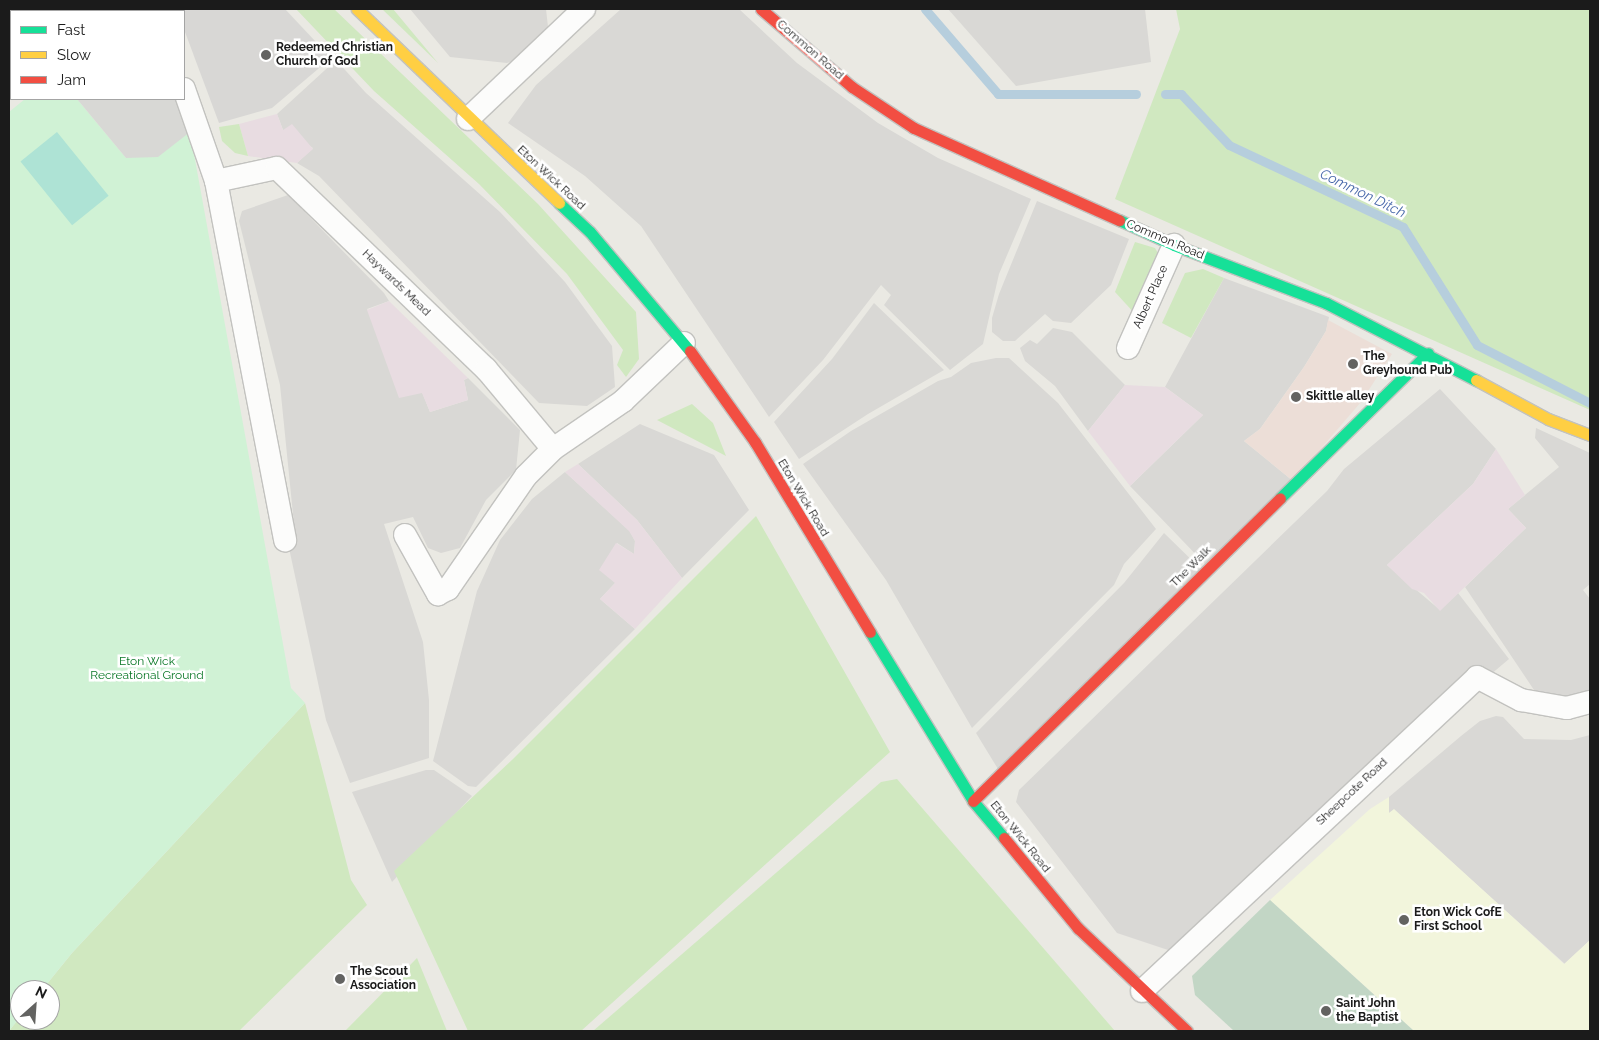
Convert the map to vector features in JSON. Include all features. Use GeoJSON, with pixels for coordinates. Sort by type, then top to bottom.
{"type":"FeatureCollection","features":[{"type":"Feature","properties":{"kind":"street","name":"Eton Wick Road"},"geometry":{"type":"LineString","coordinates":[[357,9],[468,119],[590,232],[684,343],[755,442],[973,801],[1078,928],[1142,991],[1187,1031]]}},
{"type":"Feature","properties":{"kind":"street","name":"Common Road"},"geometry":{"type":"LineString","coordinates":[[761,9],[852,87],[914,128],[1174,245],[1326,303],[1428,353],[1548,419],[1590,435]]}},
{"type":"Feature","properties":{"kind":"street"},"geometry":{"type":"LineString","coordinates":[[468,119],[576,12]]}},
{"type":"Feature","properties":{"kind":"street"},"geometry":{"type":"LineString","coordinates":[[185,92],[216,181],[284,540]]}},
{"type":"Feature","properties":{"kind":"street","name":"Haywards Mead"},"geometry":{"type":"LineString","coordinates":[[216,181],[277,168],[486,369],[553,449]]}},
{"type":"Feature","properties":{"kind":"street","name":"Albert Place"},"geometry":{"type":"LineString","coordinates":[[1128,348],[1174,245]]}},
{"type":"Feature","properties":{"kind":"street"},"geometry":{"type":"LineString","coordinates":[[405,535],[438,594],[448,589],[508,499],[553,449],[622,401],[684,343]]}},
{"type":"Feature","properties":{"kind":"street","name":"The Walk"},"geometry":{"type":"LineString","coordinates":[[973,801],[1428,353]]}},
{"type":"Feature","properties":{"kind":"street","name":"Sheepcote Road"},"geometry":{"type":"LineString","coordinates":[[1142,991],[1477,677],[1521,700],[1567,708],[1590,702]]}},
{"type":"Feature","properties":{"kind":"shaded area"},"geometry":{"type":"Polygon","coordinates":[[[153,9],[154,10],[32,10],[153,9]]]}},
{"type":"Feature","properties":{"kind":"shaded area"},"geometry":{"type":"Polygon","coordinates":[[[285,9],[331,58],[272,108],[219,123],[185,32],[185,10],[183,10],[285,9]]]}},
{"type":"Feature","properties":{"kind":"shaded area"},"geometry":{"type":"Polygon","coordinates":[[[410,9],[546,9],[548,27],[518,59],[507,63],[450,57],[410,9]]]}},
{"type":"Feature","properties":{"kind":"shaded area"},"geometry":{"type":"Polygon","coordinates":[[[621,9],[739,9],[797,63],[878,123],[938,158],[1031,199],[999,274],[983,344],[950,370],[884,305],[891,295],[881,285],[823,360],[769,417],[641,226],[585,176],[508,123],[536,85],[621,9]]]}},
{"type":"Feature","properties":{"kind":"shaded area"},"geometry":{"type":"Polygon","coordinates":[[[948,9],[1145,9],[1151,62],[1016,86],[948,9]]]}},
{"type":"Feature","properties":{"kind":"shaded area"},"geometry":{"type":"Polygon","coordinates":[[[336,60],[366,93],[500,212],[565,282],[612,346],[615,387],[587,406],[539,403],[319,176],[297,163],[313,148],[283,130],[277,114],[336,60]]]}},
{"type":"Feature","properties":{"kind":"shaded area"},"geometry":{"type":"Polygon","coordinates":[[[78,100],[180,100],[190,132],[158,157],[126,158],[78,100]]]}},
{"type":"Feature","properties":{"kind":"shaded area"},"geometry":{"type":"Polygon","coordinates":[[[277,114],[283,130],[292,124],[313,149],[297,163],[248,156],[239,124],[277,114]]]}},
{"type":"Feature","properties":{"kind":"shaded area"},"geometry":{"type":"Polygon","coordinates":[[[57,132],[109,196],[72,225],[20,162],[57,132]]]}},
{"type":"Feature","properties":{"kind":"shaded area"},"geometry":{"type":"Polygon","coordinates":[[[288,195],[384,293],[389,301],[367,309],[422,392],[430,412],[468,400],[464,380],[468,378],[520,430],[516,470],[486,500],[460,548],[441,553],[428,548],[413,517],[384,524],[423,642],[429,700],[429,758],[350,783],[326,720],[289,548],[288,540],[294,524],[280,385],[239,221],[242,211],[288,195]]]}},
{"type":"Feature","properties":{"kind":"shaded area"},"geometry":{"type":"Polygon","coordinates":[[[1037,201],[1129,239],[1111,285],[1071,323],[1053,321],[1045,314],[1015,341],[1003,341],[992,332],[992,318],[999,294],[1037,201]]]}},
{"type":"Feature","properties":{"kind":"shaded area"},"geometry":{"type":"Polygon","coordinates":[[[1224,278],[1329,317],[1326,331],[1304,367],[1260,429],[1244,441],[1293,481],[1205,564],[1130,486],[1203,415],[1165,387],[1224,278]]]}},
{"type":"Feature","properties":{"kind":"shaded area"},"geometry":{"type":"Polygon","coordinates":[[[389,301],[468,378],[464,380],[468,400],[430,412],[422,393],[399,398],[367,310],[389,301]]]}},
{"type":"Feature","properties":{"kind":"shaded area"},"geometry":{"type":"Polygon","coordinates":[[[874,303],[944,370],[868,414],[799,459],[774,422],[832,359],[874,303]]]}},
{"type":"Feature","properties":{"kind":"shaded area"},"geometry":{"type":"Polygon","coordinates":[[[1328,320],[1392,354],[1361,402],[1293,481],[1244,441],[1260,429],[1304,367],[1326,331],[1328,320]]]}},
{"type":"Feature","properties":{"kind":"shaded area"},"geometry":{"type":"Polygon","coordinates":[[[1053,328],[1072,332],[1125,385],[1088,431],[1055,386],[1025,361],[1020,348],[1030,340],[1037,344],[1053,328]]]}},
{"type":"Feature","properties":{"kind":"shaded area"},"geometry":{"type":"Polygon","coordinates":[[[996,358],[1009,358],[1058,403],[1156,529],[1124,564],[1114,585],[972,728],[886,580],[803,464],[851,431],[938,381],[951,377],[971,363],[996,358]]]}},
{"type":"Feature","properties":{"kind":"shaded area"},"geometry":{"type":"Polygon","coordinates":[[[1125,385],[1165,387],[1203,415],[1130,486],[1088,431],[1125,385]]]}},
{"type":"Feature","properties":{"kind":"shaded area"},"geometry":{"type":"Polygon","coordinates":[[[1440,389],[1496,449],[1473,484],[1387,565],[1440,610],[1458,593],[1509,659],[1303,833],[1174,952],[1117,933],[1016,802],[1019,790],[1327,491],[1344,469],[1440,389]]]}},
{"type":"Feature","properties":{"kind":"shaded area"},"geometry":{"type":"Polygon","coordinates":[[[640,424],[714,455],[749,510],[682,578],[637,520],[578,464],[640,424]]]}},
{"type":"Feature","properties":{"kind":"shaded area"},"geometry":{"type":"Polygon","coordinates":[[[1536,428],[1590,453],[1590,584],[1583,590],[1590,599],[1590,695],[1580,698],[1548,695],[1534,690],[1465,587],[1526,528],[1508,509],[1559,467],[1535,438],[1536,428]]]}},
{"type":"Feature","properties":{"kind":"shaded area"},"geometry":{"type":"Polygon","coordinates":[[[1496,449],[1525,495],[1508,509],[1526,528],[1440,611],[1424,593],[1412,589],[1387,565],[1473,484],[1496,449]]]}},
{"type":"Feature","properties":{"kind":"shaded area"},"geometry":{"type":"Polygon","coordinates":[[[578,464],[637,520],[682,578],[635,629],[600,599],[615,583],[599,570],[616,543],[634,554],[635,541],[629,531],[565,472],[578,464]]]}},
{"type":"Feature","properties":{"kind":"shaded area"},"geometry":{"type":"Polygon","coordinates":[[[565,472],[630,531],[635,541],[634,554],[617,543],[616,582],[600,599],[635,629],[476,787],[468,786],[433,761],[477,591],[500,540],[532,499],[565,472]]]}},
{"type":"Feature","properties":{"kind":"shaded area"},"geometry":{"type":"Polygon","coordinates":[[[1164,533],[1204,572],[998,769],[976,733],[1124,583],[1164,533]]]}},
{"type":"Feature","properties":{"kind":"shaded area"},"geometry":{"type":"Polygon","coordinates":[[[1496,716],[1503,717],[1524,739],[1571,740],[1590,735],[1590,940],[1565,964],[1394,810],[1389,813],[1387,805],[1389,797],[1480,721],[1496,716]]]}},
{"type":"Feature","properties":{"kind":"shaded area"},"geometry":{"type":"Polygon","coordinates":[[[426,770],[434,770],[472,796],[392,882],[352,792],[426,770]]]}},
{"type":"Feature","properties":{"kind":"shaded area","name":"Eton Wick CofE First School"},"geometry":{"type":"Polygon","coordinates":[[[1389,797],[1389,813],[1394,809],[1564,964],[1590,940],[1590,1031],[1414,1031],[1270,900],[1370,809],[1389,797]]]}},
{"type":"Feature","properties":{"kind":"shaded area"},"geometry":{"type":"Polygon","coordinates":[[[1270,900],[1414,1031],[1234,1031],[1195,995],[1192,976],[1270,900]]]}},
{"type":"Feature","properties":{"kind":"green space"},"geometry":{"type":"Polygon","coordinates":[[[296,9],[334,9],[538,204],[636,312],[639,359],[626,377],[617,365],[623,350],[567,274],[479,184],[374,91],[296,9]]]}},
{"type":"Feature","properties":{"kind":"green space"},"geometry":{"type":"Polygon","coordinates":[[[382,9],[393,9],[438,63],[382,9]]]}},
{"type":"Feature","properties":{"kind":"green space"},"geometry":{"type":"Polygon","coordinates":[[[1176,9],[1590,9],[1590,410],[1115,199],[1180,29],[1176,9]]]}},
{"type":"Feature","properties":{"kind":"green space","name":"Eton Wick Recreational Ground"},"geometry":{"type":"Polygon","coordinates":[[[24,100],[78,100],[126,158],[190,132],[291,688],[305,703],[72,953],[50,980],[10,980],[9,1031],[9,112],[24,100]]]}},
{"type":"Feature","properties":{"kind":"green space"},"geometry":{"type":"Polygon","coordinates":[[[239,124],[248,156],[235,153],[222,141],[219,127],[239,124]]]}},
{"type":"Feature","properties":{"kind":"green space"},"geometry":{"type":"Polygon","coordinates":[[[1135,242],[1155,248],[1166,267],[1136,315],[1115,292],[1135,242]]]}},
{"type":"Feature","properties":{"kind":"green space"},"geometry":{"type":"Polygon","coordinates":[[[1203,269],[1224,278],[1191,338],[1162,323],[1185,273],[1203,269]]]}},
{"type":"Feature","properties":{"kind":"green space"},"geometry":{"type":"Polygon","coordinates":[[[692,404],[713,423],[726,456],[657,420],[692,404]]]}},
{"type":"Feature","properties":{"kind":"green space"},"geometry":{"type":"Polygon","coordinates":[[[756,516],[890,752],[581,1031],[468,1031],[394,871],[513,759],[756,516]]]}},
{"type":"Feature","properties":{"kind":"green space"},"geometry":{"type":"Polygon","coordinates":[[[305,703],[351,880],[367,905],[239,1031],[9,1031],[60,1030],[60,980],[50,980],[72,953],[305,703]]]}},
{"type":"Feature","properties":{"kind":"green space"},"geometry":{"type":"Polygon","coordinates":[[[897,779],[1115,1031],[593,1031],[881,782],[897,779]]]}},
{"type":"Feature","properties":{"kind":"green space"},"geometry":{"type":"Polygon","coordinates":[[[417,958],[447,1031],[345,1031],[417,958]]]}},
{"type":"Feature","properties":{"kind":"waterway","name":"Common Ditch"},"geometry":{"type":"LineString","coordinates":[[925,9],[998,94],[1136,94]]}},
{"type":"Feature","properties":{"kind":"waterway","name":"Common Ditch"},"geometry":{"type":"LineString","coordinates":[[1165,94],[1181,94],[1229,145],[1403,227],[1477,345],[1590,403]]}},
{"type":"Feature","properties":{"kind":"traffic: fast"},"geometry":{"type":"LineString","coordinates":[[559,203],[590,232],[690,351]]}},
{"type":"Feature","properties":{"kind":"traffic: fast"},"geometry":{"type":"LineString","coordinates":[[1119,220],[1174,245],[1326,303],[1476,380]]}},
{"type":"Feature","properties":{"kind":"traffic: fast"},"geometry":{"type":"LineString","coordinates":[[1280,498],[1428,353]]}},
{"type":"Feature","properties":{"kind":"traffic: fast"},"geometry":{"type":"LineString","coordinates":[[870,632],[973,801],[1004,838]]}},
{"type":"Feature","properties":{"kind":"traffic: slow"},"geometry":{"type":"LineString","coordinates":[[357,9],[559,203]]}},
{"type":"Feature","properties":{"kind":"traffic: slow"},"geometry":{"type":"LineString","coordinates":[[1476,380],[1548,419],[1590,435]]}},
{"type":"Feature","properties":{"kind":"traffic: jam"},"geometry":{"type":"LineString","coordinates":[[761,9],[852,87],[914,128],[1119,220]]}},
{"type":"Feature","properties":{"kind":"traffic: jam"},"geometry":{"type":"LineString","coordinates":[[690,351],[755,442],[870,632]]}},
{"type":"Feature","properties":{"kind":"traffic: jam"},"geometry":{"type":"LineString","coordinates":[[973,801],[1280,498]]}},
{"type":"Feature","properties":{"kind":"traffic: jam"},"geometry":{"type":"LineString","coordinates":[[1004,838],[1078,928],[1187,1031]]}},
{"type":"Feature","properties":{"kind":"place","name":"Redeemed Christian Church of God"},"geometry":{"type":"Point","coordinates":[266,55]}},
{"type":"Feature","properties":{"kind":"place","name":"The Greyhound Pub"},"geometry":{"type":"Point","coordinates":[1353,364]}},
{"type":"Feature","properties":{"kind":"place","name":"Skittle alley"},"geometry":{"type":"Point","coordinates":[1296,397]}},
{"type":"Feature","properties":{"kind":"place","name":"Eton Wick CofE First School"},"geometry":{"type":"Point","coordinates":[1404,920]}},
{"type":"Feature","properties":{"kind":"place","name":"The Scout Association"},"geometry":{"type":"Point","coordinates":[340,979]}},
{"type":"Feature","properties":{"kind":"place","name":"Saint John the Baptist"},"geometry":{"type":"Point","coordinates":[1326,1011]}}]}
